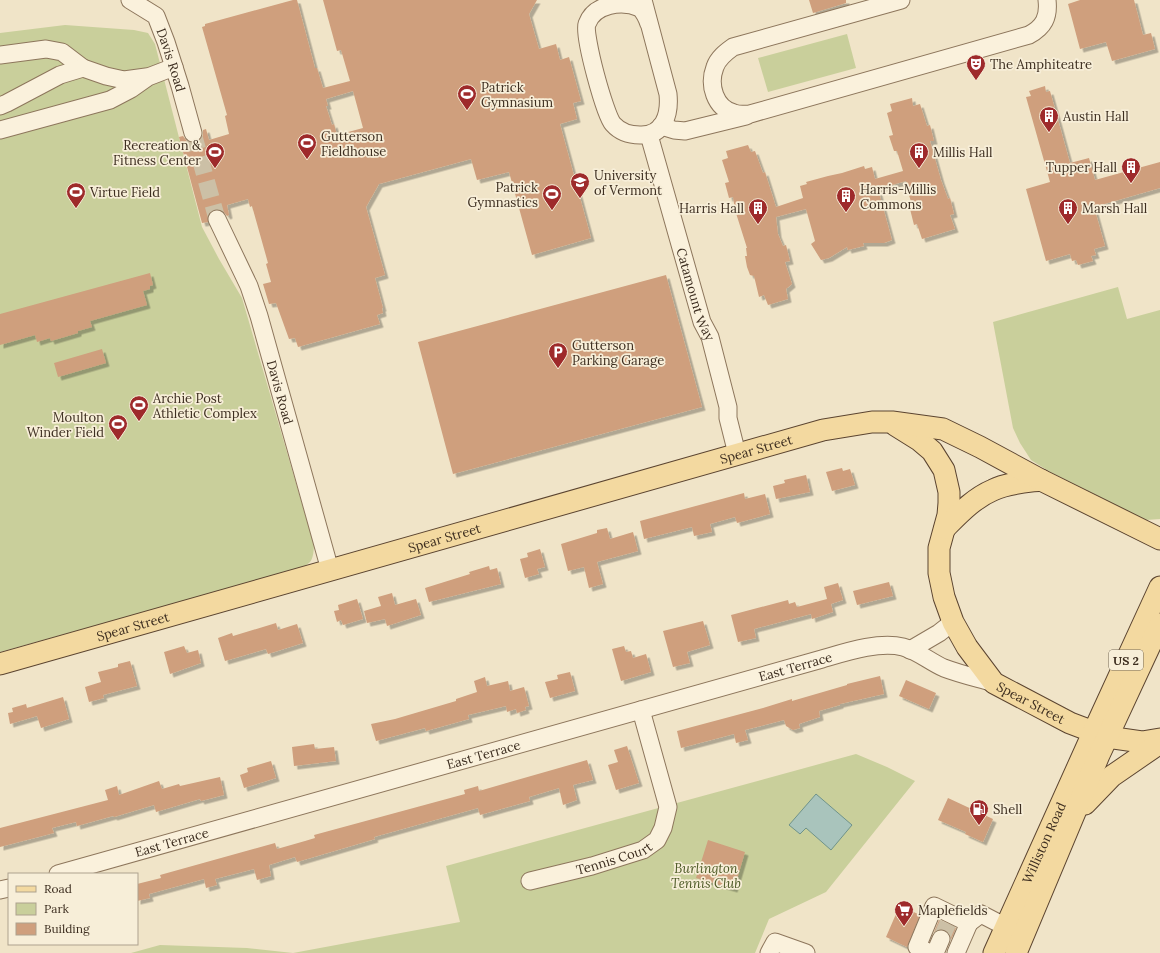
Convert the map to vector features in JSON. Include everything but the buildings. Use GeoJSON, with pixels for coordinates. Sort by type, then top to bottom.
{"type":"FeatureCollection","features":[{"type":"Feature","properties":{"kind":"main road","name":"Spear Street"},"geometry":{"type":"LineString","coordinates":[[0,664],[823,430],[872,422],[892,422],[943,429],[1160,539]]}},
{"type":"Feature","properties":{"kind":"main road","name":"Spear Street"},"geometry":{"type":"LineString","coordinates":[[892,422],[919,440],[932,451],[944,470],[949,492],[948,515],[939,548],[939,574],[944,597],[953,622],[967,647],[994,683],[1070,723],[1100,735],[1142,742],[1160,739]]}},
{"type":"Feature","properties":{"kind":"main road"},"geometry":{"type":"LineString","coordinates":[[945,528],[975,500],[993,489],[1041,480]]}},
{"type":"Feature","properties":{"kind":"main road","name":"US 2"},"geometry":{"type":"LineString","coordinates":[[1100,735],[1160,587]]}},
{"type":"Feature","properties":{"kind":"main road","name":"US 2"},"geometry":{"type":"LineString","coordinates":[[1100,735],[1160,624]]}},
{"type":"Feature","properties":{"kind":"main road","name":"Williston Road"},"geometry":{"type":"LineString","coordinates":[[1016,953],[1074,817],[1100,735]]}},
{"type":"Feature","properties":{"kind":"main road","name":"Williston Road"},"geometry":{"type":"LineString","coordinates":[[994,953],[1100,735]]}},
{"type":"Feature","properties":{"kind":"main road"},"geometry":{"type":"LineString","coordinates":[[1074,817],[1098,789],[1112,776],[1160,743]]}},
{"type":"Feature","properties":{"kind":"street","name":"Davis Road"},"geometry":{"type":"LineString","coordinates":[[130,0],[156,16],[174,68],[193,133]]}},
{"type":"Feature","properties":{"kind":"street"},"geometry":{"type":"LineString","coordinates":[[642,0],[649,24]]}},
{"type":"Feature","properties":{"kind":"street"},"geometry":{"type":"LineString","coordinates":[[750,114],[735,114],[722,108],[714,96],[712,83],[715,67],[722,54],[733,47],[901,0]]}},
{"type":"Feature","properties":{"kind":"street"},"geometry":{"type":"LineString","coordinates":[[655,131],[667,116],[669,105],[668,94],[647,17],[640,8],[627,2],[617,2],[603,5],[592,14],[586,26],[587,40],[607,112],[613,123],[622,131],[634,135],[655,131],[685,131],[1029,35],[1038,31],[1045,20],[1048,9],[1047,0]]}},
{"type":"Feature","properties":{"kind":"street"},"geometry":{"type":"LineString","coordinates":[[0,55],[46,49],[62,52],[83,68],[106,76],[124,80],[148,77],[174,68]]}},
{"type":"Feature","properties":{"kind":"street"},"geometry":{"type":"LineString","coordinates":[[0,106],[60,75],[83,68]]}},
{"type":"Feature","properties":{"kind":"street"},"geometry":{"type":"LineString","coordinates":[[0,130],[110,100],[131,89],[148,77]]}},
{"type":"Feature","properties":{"kind":"street","name":"Catamount Way"},"geometry":{"type":"LineString","coordinates":[[655,131],[700,315],[710,337],[728,407],[728,418],[737,454]]}},
{"type":"Feature","properties":{"kind":"street","name":"Davis Road"},"geometry":{"type":"LineString","coordinates":[[216,219],[249,286],[259,316],[330,570]]}},
{"type":"Feature","properties":{"kind":"street"},"geometry":{"type":"LineString","coordinates":[[910,650],[939,633],[953,622]]}},
{"type":"Feature","properties":{"kind":"street","name":"East Terrace"},"geometry":{"type":"LineString","coordinates":[[62,873],[850,651],[886,646],[902,647],[944,667],[994,683]]}},
{"type":"Feature","properties":{"kind":"street","name":"Tennis Court"},"geometry":{"type":"LineString","coordinates":[[530,881],[592,866],[643,850],[657,840],[663,828],[668,807],[641,710]]}},
{"type":"Feature","properties":{"kind":"street"},"geometry":{"type":"LineString","coordinates":[[920,951],[934,906],[950,919],[969,923]]}},
{"type":"Feature","properties":{"kind":"street"},"geometry":{"type":"LineString","coordinates":[[956,953],[969,923],[981,914],[1006,926]]}},
{"type":"Feature","properties":{"kind":"street"},"geometry":{"type":"LineString","coordinates":[[769,953],[774,942],[806,953]]}},
{"type":"Feature","properties":{"kind":"green space","name":"Archie Post Athletic Complex"},"geometry":{"type":"Polygon","coordinates":[[[65,25],[134,30],[148,33],[155,44],[202,227],[242,298],[314,545],[314,551],[310,562],[296,570],[0,652],[0,33],[65,25]]]}},
{"type":"Feature","properties":{"kind":"green space"},"geometry":{"type":"Polygon","coordinates":[[[847,34],[856,68],[768,92],[758,58],[847,34]]]}},
{"type":"Feature","properties":{"kind":"green space"},"geometry":{"type":"Polygon","coordinates":[[[1118,287],[1127,319],[1160,310],[1160,519],[1146,520],[1050,472],[1031,460],[1020,443],[1013,428],[993,322],[1118,287]]]}},
{"type":"Feature","properties":{"kind":"green space","name":"Burlington Tennis Club"},"geometry":{"type":"Polygon","coordinates":[[[856,754],[915,781],[826,892],[769,919],[755,953],[293,953],[460,922],[446,866],[856,754]]]}},
{"type":"Feature","properties":{"kind":"green space"},"geometry":{"type":"Polygon","coordinates":[[[160,945],[247,948],[293,953],[131,953],[160,945]]]}},
{"type":"Feature","properties":{"kind":"water"},"geometry":{"type":"Polygon","coordinates":[[[816,794],[852,825],[831,850],[806,828],[800,834],[789,825],[816,794]]]}},
{"type":"Feature","properties":{"kind":"tunnel"},"geometry":{"type":"LineString","coordinates":[[193,133],[217,219]]}},
{"type":"Feature","properties":{"kind":"tunnel"},"geometry":{"type":"LineString","coordinates":[[941,939],[948,923]]}},
{"type":"Feature","properties":{"kind":"place","name":"The Amphiteatre"},"geometry":{"type":"Point","coordinates":[976,81]}},
{"type":"Feature","properties":{"kind":"place","name":"Patrick Gymnasium"},"geometry":{"type":"Point","coordinates":[467,111]}},
{"type":"Feature","properties":{"kind":"place","name":"Austin Hall"},"geometry":{"type":"Point","coordinates":[1049,133]}},
{"type":"Feature","properties":{"kind":"place","name":"Gutterson Fieldhouse"},"geometry":{"type":"Point","coordinates":[307,160]}},
{"type":"Feature","properties":{"kind":"place","name":"Recreation & Fitness Center"},"geometry":{"type":"Point","coordinates":[215,169]}},
{"type":"Feature","properties":{"kind":"place","name":"Millis Hall"},"geometry":{"type":"Point","coordinates":[919,169]}},
{"type":"Feature","properties":{"kind":"place","name":"Tupper Hall"},"geometry":{"type":"Point","coordinates":[1131,184]}},
{"type":"Feature","properties":{"kind":"place","name":"University of Vermont"},"geometry":{"type":"Point","coordinates":[580,199]}},
{"type":"Feature","properties":{"kind":"place","name":"Virtue Field"},"geometry":{"type":"Point","coordinates":[76,209]}},
{"type":"Feature","properties":{"kind":"place","name":"Patrick Gymnastics"},"geometry":{"type":"Point","coordinates":[552,211]}},
{"type":"Feature","properties":{"kind":"place","name":"Harris-Millis Commons"},"geometry":{"type":"Point","coordinates":[846,213]}},
{"type":"Feature","properties":{"kind":"place","name":"Harris Hall"},"geometry":{"type":"Point","coordinates":[758,225]}},
{"type":"Feature","properties":{"kind":"place","name":"Marsh Hall"},"geometry":{"type":"Point","coordinates":[1068,225]}},
{"type":"Feature","properties":{"kind":"place","name":"Gutterson Parking Garage"},"geometry":{"type":"Point","coordinates":[558,369]}},
{"type":"Feature","properties":{"kind":"place","name":"Archie Post Athletic Complex"},"geometry":{"type":"Point","coordinates":[139,422]}},
{"type":"Feature","properties":{"kind":"place","name":"Moulton Winder Field"},"geometry":{"type":"Point","coordinates":[118,441]}},
{"type":"Feature","properties":{"kind":"place","name":"Shell"},"geometry":{"type":"Point","coordinates":[979,826]}},
{"type":"Feature","properties":{"kind":"place","name":"Maplefields"},"geometry":{"type":"Point","coordinates":[904,927]}}]}
